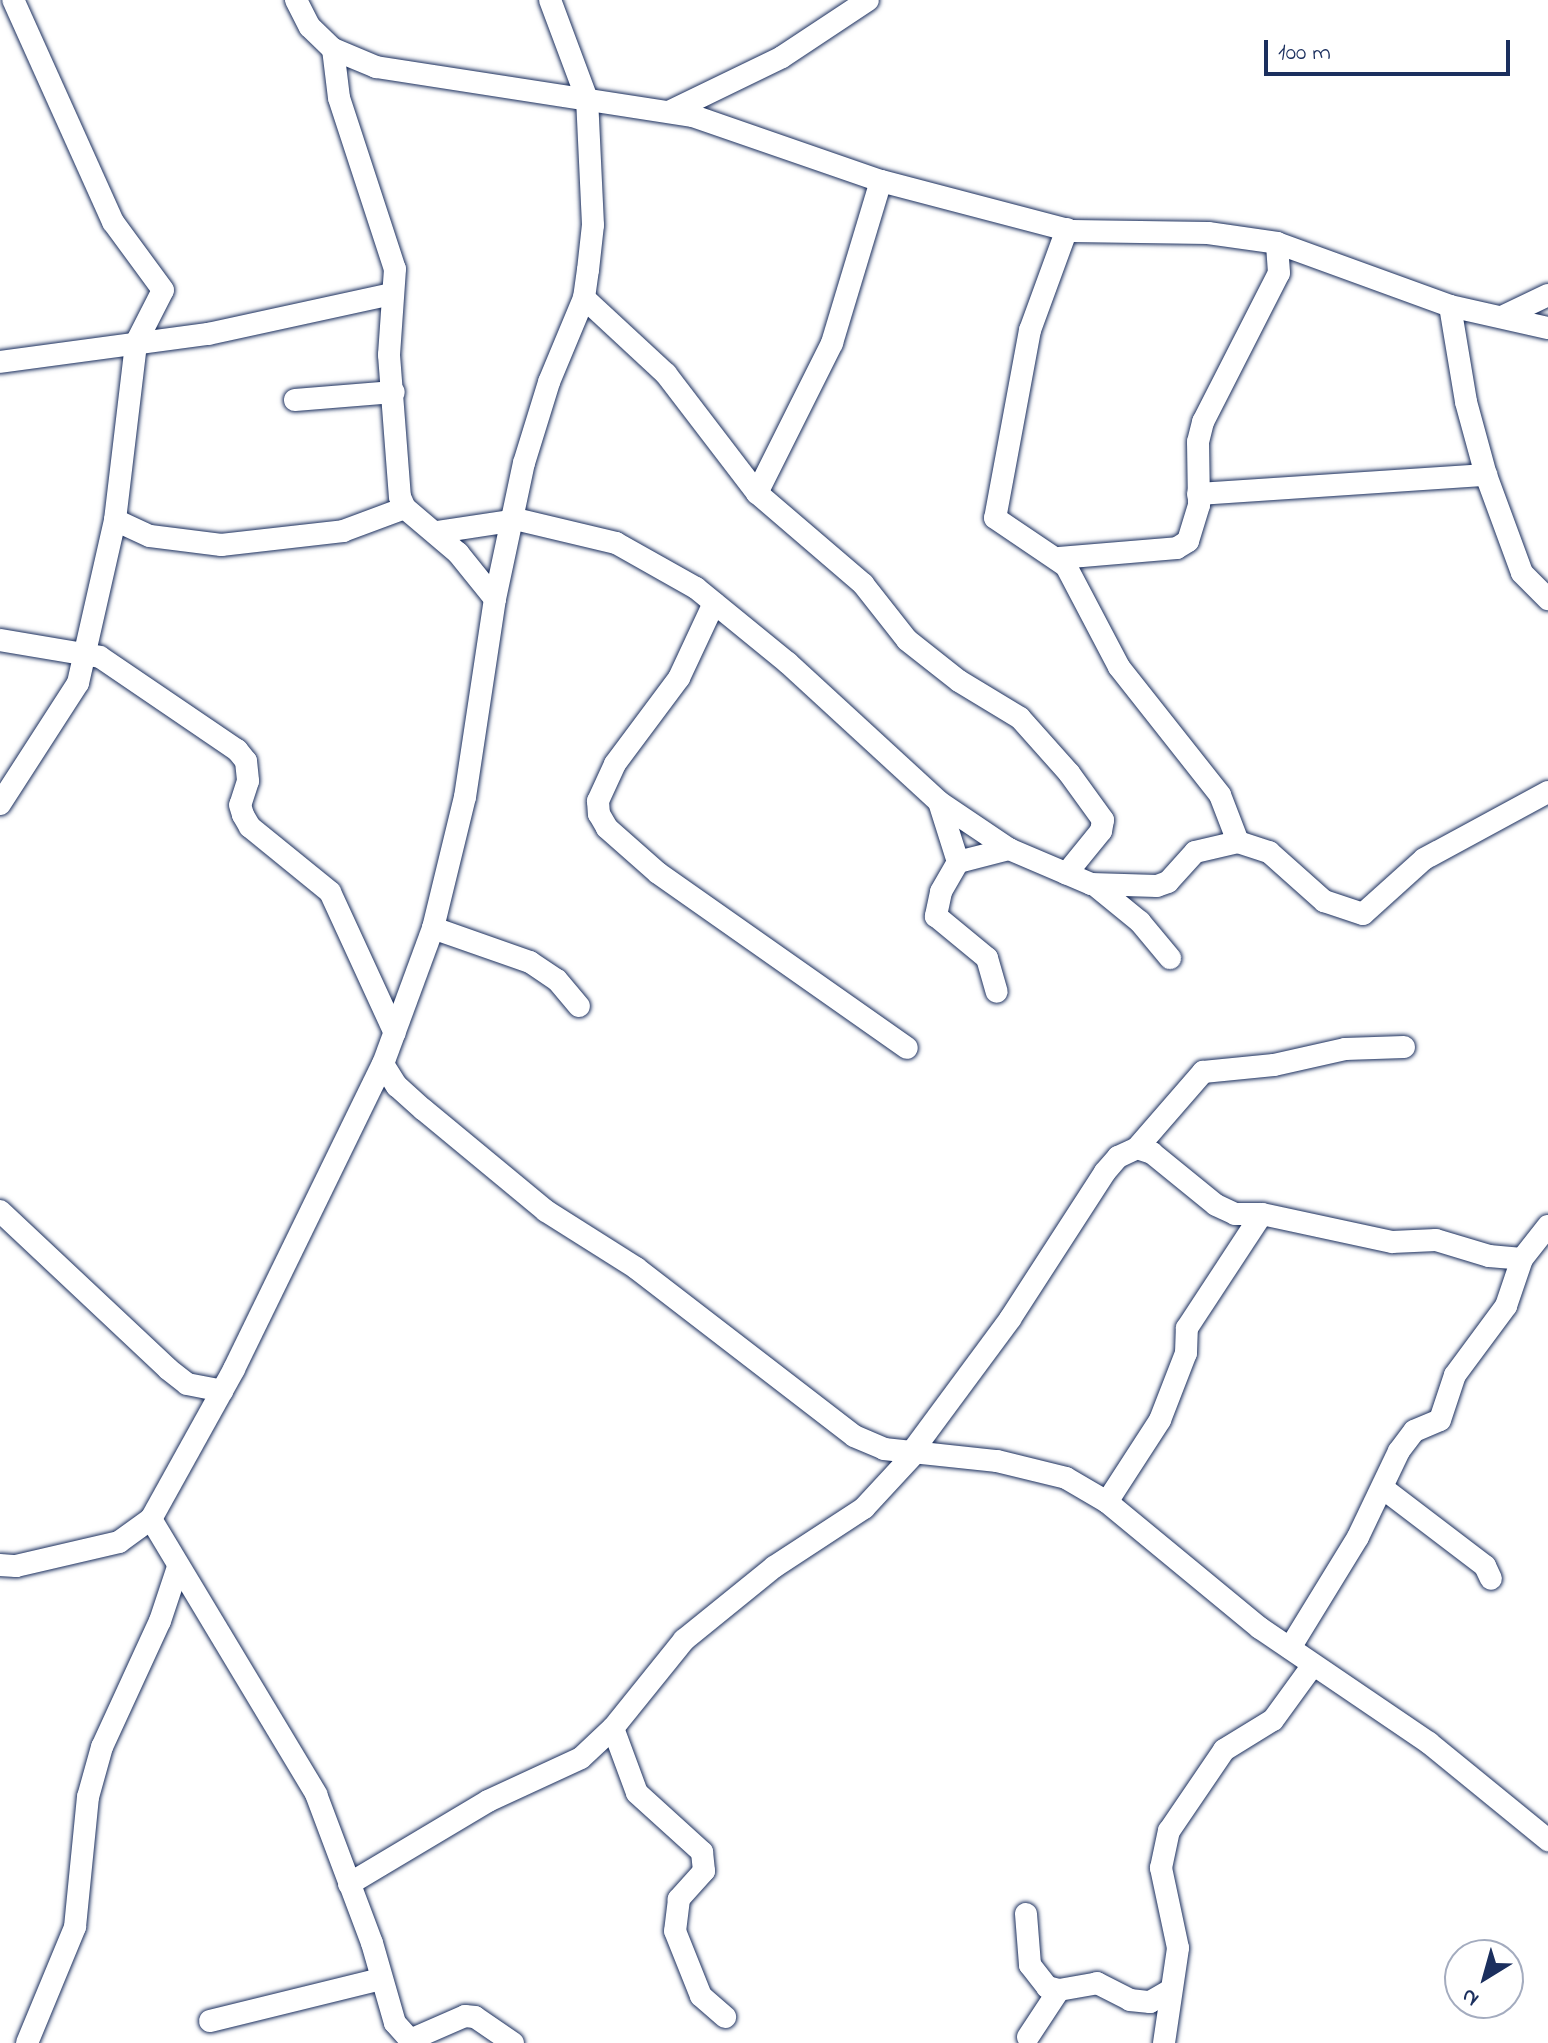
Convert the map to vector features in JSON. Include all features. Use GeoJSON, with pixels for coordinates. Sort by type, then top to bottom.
{"type":"FeatureCollection","features":[{"type":"Feature","properties":{"kind":"street"},"geometry":{"type":"LineString","coordinates":[[13,0],[113,222],[163,290],[168,316],[188,337]]}},
{"type":"Feature","properties":{"kind":"street"},"geometry":{"type":"LineString","coordinates":[[296,0],[310,27],[333,49],[376,67],[671,111],[881,181],[1067,229],[1119,235],[1208,233],[1277,243],[1450,306],[1548,328]]}},
{"type":"Feature","properties":{"kind":"street"},"geometry":{"type":"LineString","coordinates":[[0,1565],[16,1566],[119,1542],[151,1519],[222,1391],[383,1064],[433,928],[465,797],[495,599],[511,519],[549,382],[584,298],[593,225],[587,99],[550,0]]}},
{"type":"Feature","properties":{"kind":"street"},"geometry":{"type":"LineString","coordinates":[[671,111],[782,57],[868,0]]}},
{"type":"Feature","properties":{"kind":"street"},"geometry":{"type":"LineString","coordinates":[[333,49],[331,65],[345,119],[392,249],[389,355],[394,392],[394,455],[405,508],[438,532],[495,599]]}},
{"type":"Feature","properties":{"kind":"street"},"geometry":{"type":"LineString","coordinates":[[757,493],[832,343],[881,181]]}},
{"type":"Feature","properties":{"kind":"street"},"geometry":{"type":"LineString","coordinates":[[1067,229],[1030,330],[994,508],[999,523],[1059,558],[1119,667],[1220,795],[1238,842]]}},
{"type":"Feature","properties":{"kind":"street"},"geometry":{"type":"LineString","coordinates":[[1059,558],[1177,548],[1193,534],[1198,494],[1198,442],[1203,422],[1279,273],[1277,243]]}},
{"type":"Feature","properties":{"kind":"street"},"geometry":{"type":"LineString","coordinates":[[0,804],[78,683],[115,520],[136,343],[163,290]]}},
{"type":"Feature","properties":{"kind":"street"},"geometry":{"type":"LineString","coordinates":[[0,362],[188,337],[392,294]]}},
{"type":"Feature","properties":{"kind":"street"},"geometry":{"type":"LineString","coordinates":[[1502,317],[1548,295]]}},
{"type":"Feature","properties":{"kind":"street"},"geometry":{"type":"LineString","coordinates":[[584,298],[666,374],[757,493],[863,584],[907,640],[959,681],[1020,718],[1069,773],[1103,820],[1101,831],[1066,874]]}},
{"type":"Feature","properties":{"kind":"street"},"geometry":{"type":"LineString","coordinates":[[1450,306],[1466,402],[1486,475],[1522,573],[1548,599]]}},
{"type":"Feature","properties":{"kind":"street"},"geometry":{"type":"LineString","coordinates":[[295,400],[394,392]]}},
{"type":"Feature","properties":{"kind":"street"},"geometry":{"type":"LineString","coordinates":[[1198,494],[1486,475]]}},
{"type":"Feature","properties":{"kind":"street"},"geometry":{"type":"LineString","coordinates":[[115,520],[150,536],[221,545],[343,531],[405,508]]}},
{"type":"Feature","properties":{"kind":"street"},"geometry":{"type":"LineString","coordinates":[[438,532],[511,519],[616,543],[671,572],[788,663],[939,802],[1009,849],[1091,884],[1115,888],[1157,886],[1168,882],[1195,852],[1238,842],[1269,852],[1324,901],[1363,914],[1424,859],[1548,792]]}},
{"type":"Feature","properties":{"kind":"street"},"geometry":{"type":"LineString","coordinates":[[714,603],[679,678],[615,764],[598,801],[599,814],[607,828],[658,873],[907,1048]]}},
{"type":"Feature","properties":{"kind":"street"},"geometry":{"type":"LineString","coordinates":[[0,640],[86,654],[123,671],[237,750],[246,761],[248,781],[240,805],[243,815],[250,827],[330,892],[395,1033]]}},
{"type":"Feature","properties":{"kind":"street"},"geometry":{"type":"LineString","coordinates":[[939,802],[958,862]]}},
{"type":"Feature","properties":{"kind":"street"},"geometry":{"type":"LineString","coordinates":[[997,992],[987,958],[936,916],[941,892],[958,862],[1009,849]]}},
{"type":"Feature","properties":{"kind":"street"},"geometry":{"type":"LineString","coordinates":[[1091,884],[1140,922],[1170,958]]}},
{"type":"Feature","properties":{"kind":"street"},"geometry":{"type":"LineString","coordinates":[[433,928],[530,962],[557,980],[579,1006]]}},
{"type":"Feature","properties":{"kind":"street"},"geometry":{"type":"LineString","coordinates":[[349,1884],[488,1801],[560,1771],[613,1728],[684,1640],[774,1567],[864,1508],[913,1453],[1010,1319],[1105,1172],[1118,1157],[1137,1148],[1203,1072],[1274,1065],[1345,1049],[1404,1047]]}},
{"type":"Feature","properties":{"kind":"street"},"geometry":{"type":"LineString","coordinates":[[383,1064],[397,1086],[546,1211],[636,1268],[854,1436],[913,1453],[997,1461],[1066,1478],[1107,1502],[1313,1665],[1429,1743],[1548,1840]]}},
{"type":"Feature","properties":{"kind":"street"},"geometry":{"type":"LineString","coordinates":[[1137,1148],[1152,1153],[1216,1205],[1235,1214],[1262,1214],[1392,1242],[1436,1240],[1489,1256],[1519,1270]]}},
{"type":"Feature","properties":{"kind":"street"},"geometry":{"type":"LineString","coordinates":[[0,1211],[168,1369],[187,1384],[222,1391]]}},
{"type":"Feature","properties":{"kind":"street"},"geometry":{"type":"LineString","coordinates":[[1107,1502],[1160,1420],[1186,1353],[1187,1328],[1262,1214]]}},
{"type":"Feature","properties":{"kind":"street"},"geometry":{"type":"LineString","coordinates":[[1290,1648],[1384,1489],[1406,1440],[1440,1420],[1455,1375],[1506,1306],[1519,1270],[1548,1226]]}},
{"type":"Feature","properties":{"kind":"street"},"geometry":{"type":"LineString","coordinates":[[1384,1489],[1485,1566],[1491,1579]]}},
{"type":"Feature","properties":{"kind":"street"},"geometry":{"type":"LineString","coordinates":[[151,1519],[178,1567],[203,1600],[316,1794],[395,2023],[412,2041],[465,2016],[475,2017],[513,2043]]}},
{"type":"Feature","properties":{"kind":"street"},"geometry":{"type":"LineString","coordinates":[[27,2043],[75,1927],[86,1811],[102,1747],[160,1621],[178,1567]]}},
{"type":"Feature","properties":{"kind":"street"},"geometry":{"type":"LineString","coordinates":[[1164,2043],[1178,1948],[1161,1868],[1169,1831],[1217,1759],[1273,1720],[1313,1665]]}},
{"type":"Feature","properties":{"kind":"street"},"geometry":{"type":"LineString","coordinates":[[613,1728],[637,1793],[702,1852],[704,1871],[679,1899],[675,1931],[701,1996],[725,2017]]}},
{"type":"Feature","properties":{"kind":"street"},"geometry":{"type":"LineString","coordinates":[[1026,1914],[1036,1978],[1059,1990],[1097,1983],[1130,2000],[1150,2002],[1171,1990]]}},
{"type":"Feature","properties":{"kind":"street"},"geometry":{"type":"LineString","coordinates":[[210,2021],[381,1979]]}},
{"type":"Feature","properties":{"kind":"street"},"geometry":{"type":"LineString","coordinates":[[1028,2037],[1059,1990]]}}]}
